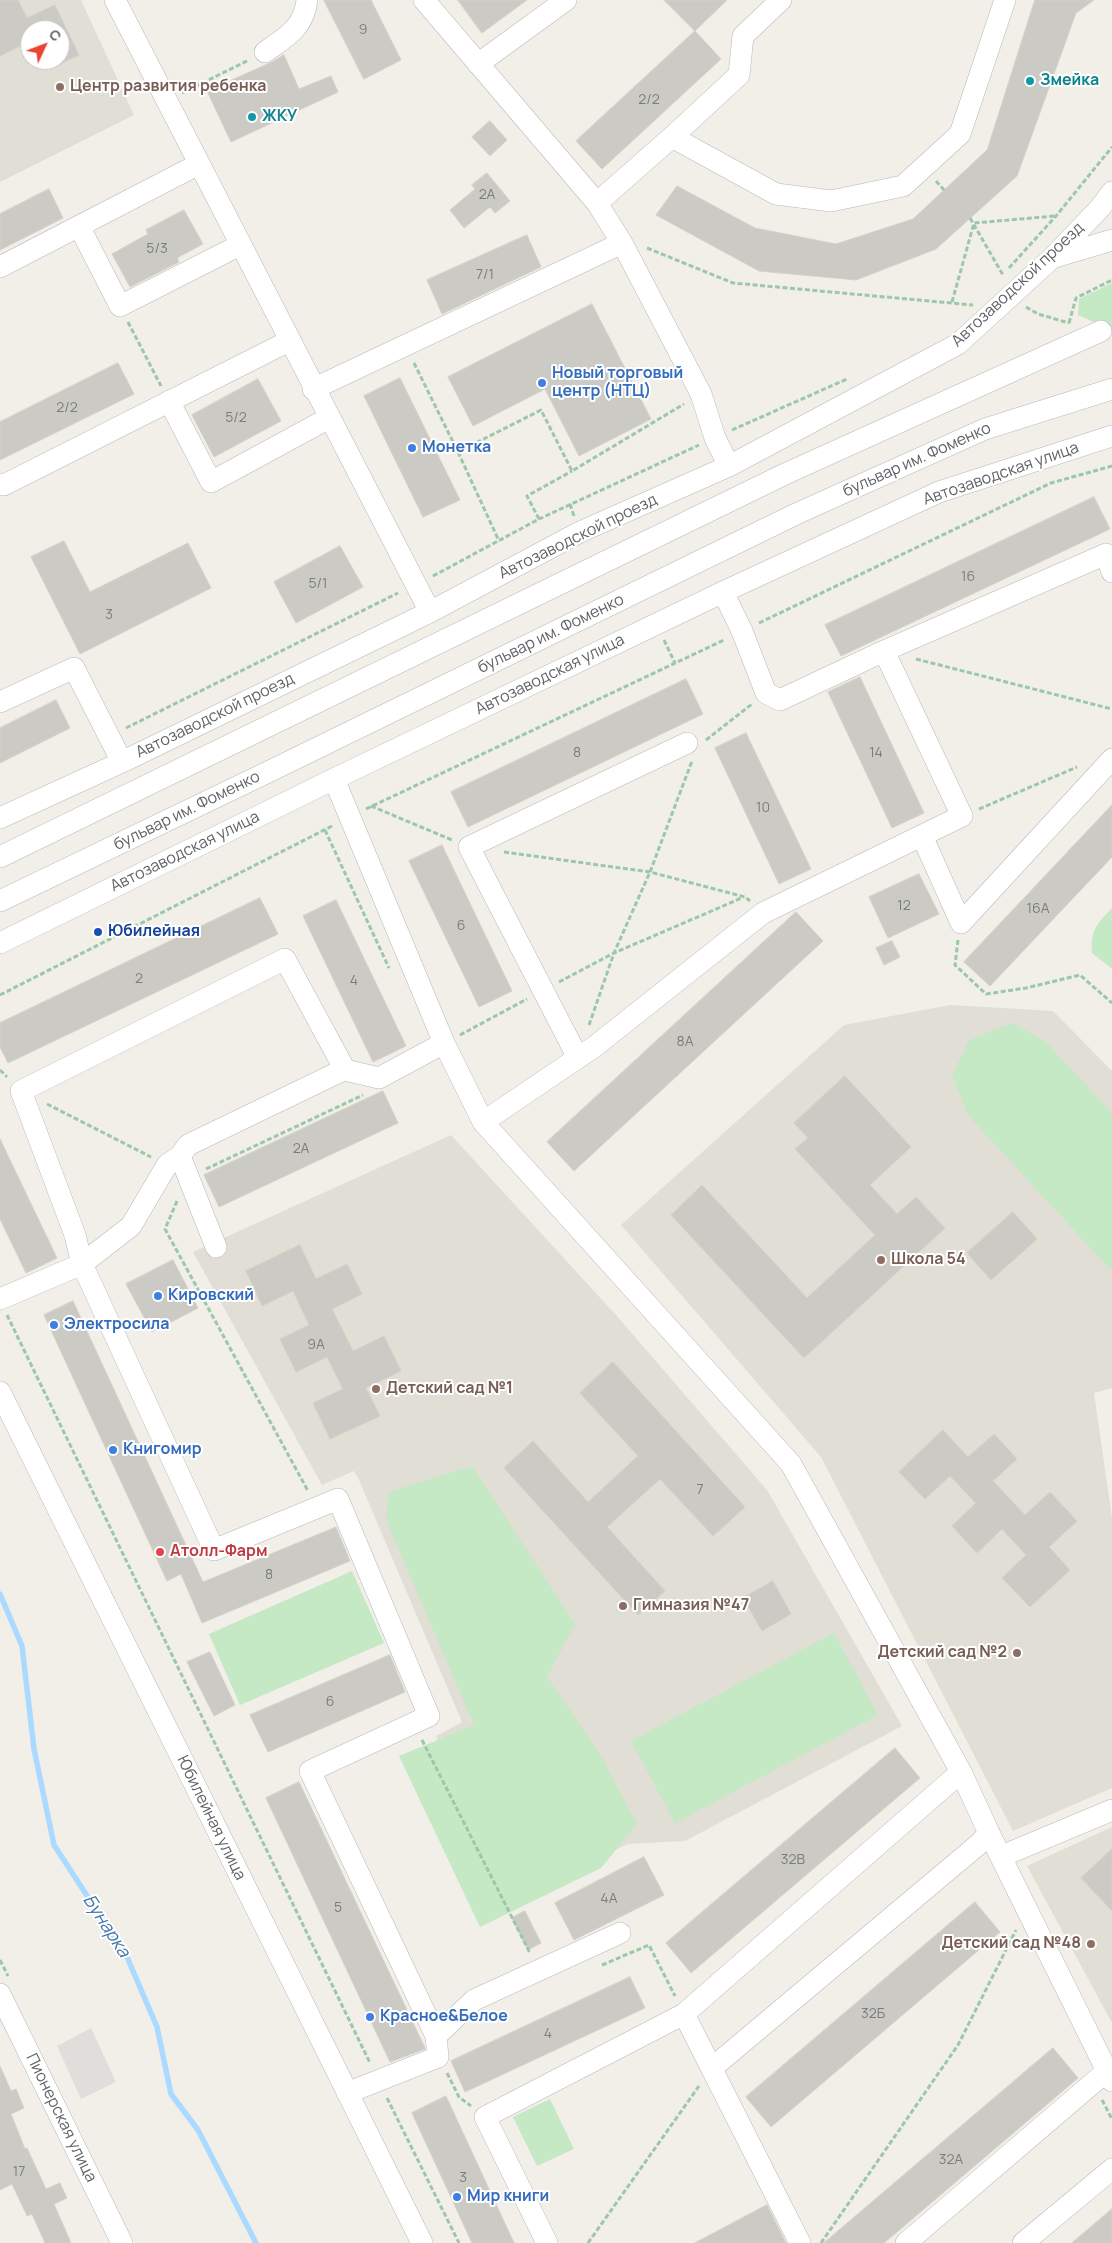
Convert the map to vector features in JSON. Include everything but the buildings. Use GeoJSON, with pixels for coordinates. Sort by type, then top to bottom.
{"type":"FeatureCollection","features":[{"type":"Feature","properties":{"kind":"street"},"geometry":{"type":"LineString","coordinates":[[115,0],[313,389],[430,612]]}},
{"type":"Feature","properties":{"kind":"street"},"geometry":{"type":"LineString","coordinates":[[265,52],[294,32],[306,13],[307,0]]}},
{"type":"Feature","properties":{"kind":"street"},"geometry":{"type":"LineString","coordinates":[[424,0],[597,203],[622,243],[701,394],[715,438],[729,466]]}},
{"type":"Feature","properties":{"kind":"street"},"geometry":{"type":"LineString","coordinates":[[478,64],[566,0]]}},
{"type":"Feature","properties":{"kind":"street"},"geometry":{"type":"LineString","coordinates":[[597,203],[739,75],[744,36],[781,0]]}},
{"type":"Feature","properties":{"kind":"street"},"geometry":{"type":"LineString","coordinates":[[672,137],[776,194],[831,201],[903,186],[960,134],[1005,0]]}},
{"type":"Feature","properties":{"kind":"street"},"geometry":{"type":"LineString","coordinates":[[0,267],[198,164]]}},
{"type":"Feature","properties":{"kind":"street","name":"Автозаводской проезд"},"geometry":{"type":"LineString","coordinates":[[0,818],[122,762],[430,612],[580,532],[729,466],[958,344],[1004,289],[1052,258],[1100,208],[1112,192]]}},
{"type":"Feature","properties":{"kind":"street"},"geometry":{"type":"LineString","coordinates":[[78,226],[120,306],[240,245]]}},
{"type":"Feature","properties":{"kind":"street"},"geometry":{"type":"LineString","coordinates":[[1052,258],[1112,240]]}},
{"type":"Feature","properties":{"kind":"street"},"geometry":{"type":"LineString","coordinates":[[313,389],[406,347],[622,243]]}},
{"type":"Feature","properties":{"kind":"street"},"geometry":{"type":"LineString","coordinates":[[0,857],[785,474],[1101,331]]}},
{"type":"Feature","properties":{"kind":"street"},"geometry":{"type":"LineString","coordinates":[[0,484],[4,485],[289,341]]}},
{"type":"Feature","properties":{"kind":"street","name":"бульвар им. Фоменко"},"geometry":{"type":"LineString","coordinates":[[0,900],[316,749],[796,514],[985,429],[1112,389]]}},
{"type":"Feature","properties":{"kind":"street"},"geometry":{"type":"LineString","coordinates":[[169,401],[211,482],[328,418]]}},
{"type":"Feature","properties":{"kind":"street","name":"Автозаводская улица"},"geometry":{"type":"LineString","coordinates":[[0,943],[334,779],[723,592],[939,492],[1112,436]]}},
{"type":"Feature","properties":{"kind":"street"},"geometry":{"type":"LineString","coordinates":[[723,592],[742,631],[766,693],[780,700],[884,651],[1106,554],[1112,572]]}},
{"type":"Feature","properties":{"kind":"street"},"geometry":{"type":"LineString","coordinates":[[483,1122],[586,1053],[763,913],[962,816],[884,651]]}},
{"type":"Feature","properties":{"kind":"street"},"geometry":{"type":"LineString","coordinates":[[0,702],[74,668],[122,762]]}},
{"type":"Feature","properties":{"kind":"street"},"geometry":{"type":"LineString","coordinates":[[586,1053],[543,990],[469,848],[695,746]]}},
{"type":"Feature","properties":{"kind":"street"},"geometry":{"type":"LineString","coordinates":[[922,836],[961,922],[1112,759]]}},
{"type":"Feature","properties":{"kind":"street"},"geometry":{"type":"LineString","coordinates":[[334,779],[444,1043],[483,1122],[791,1464],[961,1772],[989,1833],[1002,1856],[1104,2078],[906,2243]]}},
{"type":"Feature","properties":{"kind":"street"},"geometry":{"type":"LineString","coordinates":[[346,1070],[285,959],[21,1091],[75,1235],[82,1264],[214,1550],[338,1499],[429,1716],[310,1771],[437,2047]]}},
{"type":"Feature","properties":{"kind":"street"},"geometry":{"type":"LineString","coordinates":[[2,1304],[82,1264],[132,1226],[174,1161],[188,1145],[346,1070],[379,1078],[444,1043]]}},
{"type":"Feature","properties":{"kind":"street"},"geometry":{"type":"LineString","coordinates":[[174,1161],[188,1177],[216,1247]]}},
{"type":"Feature","properties":{"kind":"street","name":"Юбилейная улица"},"geometry":{"type":"LineString","coordinates":[[0,1392],[422,2243]]}},
{"type":"Feature","properties":{"kind":"street"},"geometry":{"type":"LineString","coordinates":[[547,2243],[485,2117],[684,2014],[961,1772]]}},
{"type":"Feature","properties":{"kind":"street"},"geometry":{"type":"LineString","coordinates":[[1002,1856],[1112,1810]]}},
{"type":"Feature","properties":{"kind":"street"},"geometry":{"type":"LineString","coordinates":[[712,2068],[989,1833]]}},
{"type":"Feature","properties":{"kind":"street"},"geometry":{"type":"LineString","coordinates":[[347,2093],[378,2080],[437,2047],[474,2000],[620,1933]]}},
{"type":"Feature","properties":{"kind":"street","name":"Пионерская улица"},"geometry":{"type":"LineString","coordinates":[[0,1994],[122,2243]]}},
{"type":"Feature","properties":{"kind":"street"},"geometry":{"type":"LineString","coordinates":[[684,2014],[800,2243]]}},
{"type":"Feature","properties":{"kind":"street"},"geometry":{"type":"LineString","coordinates":[[1023,2243],[1112,2169]]}},
{"type":"Feature","properties":{"kind":"path"},"geometry":{"type":"LineString","coordinates":[[177,95],[265,52]]}},
{"type":"Feature","properties":{"kind":"path"},"geometry":{"type":"LineString","coordinates":[[1004,275],[1056,216],[1112,147]]}},
{"type":"Feature","properties":{"kind":"path"},"geometry":{"type":"LineString","coordinates":[[974,222],[1056,216]]}},
{"type":"Feature","properties":{"kind":"path"},"geometry":{"type":"LineString","coordinates":[[970,218],[1004,275],[1004,289],[1038,314]]}},
{"type":"Feature","properties":{"kind":"path"},"geometry":{"type":"LineString","coordinates":[[952,302],[974,222]]}},
{"type":"Feature","properties":{"kind":"path"},"geometry":{"type":"LineString","coordinates":[[644,246],[733,283],[952,302],[976,306],[970,311]]}},
{"type":"Feature","properties":{"kind":"path"},"geometry":{"type":"LineString","coordinates":[[1069,324],[1076,298],[1112,280]]}},
{"type":"Feature","properties":{"kind":"path"},"geometry":{"type":"LineString","coordinates":[[120,306],[169,401]]}},
{"type":"Feature","properties":{"kind":"path"},"geometry":{"type":"LineString","coordinates":[[406,347],[458,452],[499,541]]}},
{"type":"Feature","properties":{"kind":"path"},"geometry":{"type":"LineString","coordinates":[[110,736],[415,584],[539,519],[851,377]]}},
{"type":"Feature","properties":{"kind":"path"},"geometry":{"type":"LineString","coordinates":[[539,519],[527,496],[701,394]]}},
{"type":"Feature","properties":{"kind":"path"},"geometry":{"type":"LineString","coordinates":[[458,452],[541,410],[572,471]]}},
{"type":"Feature","properties":{"kind":"path"},"geometry":{"type":"LineString","coordinates":[[0,994],[371,806],[1051,483],[1112,466]]}},
{"type":"Feature","properties":{"kind":"path"},"geometry":{"type":"LineString","coordinates":[[884,651],[1112,709]]}},
{"type":"Feature","properties":{"kind":"path"},"geometry":{"type":"LineString","coordinates":[[586,1053],[589,1026],[614,953],[650,872],[695,746],[766,693]]}},
{"type":"Feature","properties":{"kind":"path"},"geometry":{"type":"LineString","coordinates":[[962,816],[1086,764]]}},
{"type":"Feature","properties":{"kind":"path"},"geometry":{"type":"LineString","coordinates":[[371,806],[469,848],[650,872],[745,897],[763,913]]}},
{"type":"Feature","properties":{"kind":"path"},"geometry":{"type":"LineString","coordinates":[[325,830],[391,972]]}},
{"type":"Feature","properties":{"kind":"path"},"geometry":{"type":"LineString","coordinates":[[444,1043],[614,953],[745,897]]}},
{"type":"Feature","properties":{"kind":"path"},"geometry":{"type":"LineString","coordinates":[[961,922],[955,965],[986,994],[1026,988],[1080,975],[1112,1003]]}},
{"type":"Feature","properties":{"kind":"path"},"geometry":{"type":"LineString","coordinates":[[0,1070],[21,1091],[174,1161]]}},
{"type":"Feature","properties":{"kind":"path"},"geometry":{"type":"LineString","coordinates":[[308,1491],[165,1229],[188,1177],[369,1092]]}},
{"type":"Feature","properties":{"kind":"path"},"geometry":{"type":"LineString","coordinates":[[2,1304],[458,2243]]}},
{"type":"Feature","properties":{"kind":"path"},"geometry":{"type":"LineString","coordinates":[[418,1732],[510,1918],[539,1970]]}},
{"type":"Feature","properties":{"kind":"path"},"geometry":{"type":"LineString","coordinates":[[821,2243],[958,2045],[1018,1924],[1022,1933]]}},
{"type":"Feature","properties":{"kind":"path"},"geometry":{"type":"LineString","coordinates":[[595,1968],[649,1945],[684,2014]]}},
{"type":"Feature","properties":{"kind":"path"},"geometry":{"type":"LineString","coordinates":[[437,2047],[459,2097],[485,2117]]}},
{"type":"Feature","properties":{"kind":"path"},"geometry":{"type":"LineString","coordinates":[[588,2243],[712,2068]]}},
{"type":"Feature","properties":{"kind":"path"},"geometry":{"type":"LineString","coordinates":[[1104,2078],[1112,2119]]}},
{"type":"Feature","properties":{"kind":"shaded area","name":"Центр развития ребенка"},"geometry":{"type":"Polygon","coordinates":[[[0,0],[81,0],[134,115],[0,182],[0,0]]]}},
{"type":"Feature","properties":{"kind":"shaded area"},"geometry":{"type":"Polygon","coordinates":[[[950,1005],[1053,1011],[1112,1071],[1112,1388],[1094,1393],[1112,1518],[1112,1788],[1013,1831],[821,1457],[621,1225],[844,1025],[950,1005]]]}},
{"type":"Feature","properties":{"kind":"shaded area","name":"Гимназия №47"},"geometry":{"type":"Polygon","coordinates":[[[451,1135],[616,1315],[767,1490],[902,1726],[685,1841],[628,1844],[512,1897],[436,1736],[462,1722],[359,1480],[354,1471],[322,1485],[193,1252],[451,1135]]]}},
{"type":"Feature","properties":{"kind":"shaded area","name":"Детский сад №48"},"geometry":{"type":"Polygon","coordinates":[[[1112,1827],[1112,2023],[1027,1866],[1112,1827]]]}},
{"type":"Feature","properties":{"kind":"shaded area"},"geometry":{"type":"Polygon","coordinates":[[[91,2028],[116,2082],[81,2099],[57,2046],[91,2028]]]}},
{"type":"Feature","properties":{"kind":"green space"},"geometry":{"type":"Polygon","coordinates":[[[1112,283],[1112,330],[1078,315],[1079,299],[1112,283]]]}},
{"type":"Feature","properties":{"kind":"green space"},"geometry":{"type":"Polygon","coordinates":[[[1112,908],[1112,969],[1092,953],[1092,939],[1096,928],[1112,908]]]}},
{"type":"Feature","properties":{"kind":"green space"},"geometry":{"type":"Polygon","coordinates":[[[1012,1023],[1044,1040],[1112,1113],[1112,1269],[1109,1268],[968,1115],[952,1076],[969,1040],[1012,1023]]]}},
{"type":"Feature","properties":{"kind":"green space"},"geometry":{"type":"Polygon","coordinates":[[[472,1466],[575,1624],[547,1677],[598,1751],[637,1824],[601,1868],[480,1927],[399,1756],[474,1725],[386,1520],[389,1492],[472,1466]]]}},
{"type":"Feature","properties":{"kind":"green space"},"geometry":{"type":"Polygon","coordinates":[[[352,1571],[384,1643],[240,1705],[209,1634],[352,1571]]]}},
{"type":"Feature","properties":{"kind":"green space"},"geometry":{"type":"Polygon","coordinates":[[[834,1633],[878,1715],[675,1823],[631,1741],[834,1633]]]}},
{"type":"Feature","properties":{"kind":"green space"},"geometry":{"type":"Polygon","coordinates":[[[550,2099],[574,2149],[537,2166],[513,2117],[550,2099]]]}},
{"type":"Feature","properties":{"kind":"waterway","name":"Бунарка"},"geometry":{"type":"LineString","coordinates":[[0,1594],[22,1646],[34,1749],[54,1845],[127,1957],[157,2027],[171,2094],[198,2130],[256,2243]]}},
{"type":"Feature","properties":{"kind":"place","name":"Змейка"},"geometry":{"type":"Point","coordinates":[1030,81]}},
{"type":"Feature","properties":{"kind":"place","name":"Центр развития ребенка"},"geometry":{"type":"Point","coordinates":[60,87]}},
{"type":"Feature","properties":{"kind":"place","name":"ЖКУ"},"geometry":{"type":"Point","coordinates":[252,117]}},
{"type":"Feature","properties":{"kind":"place","name":"Новый торговый центр (НТЦ)"},"geometry":{"type":"Point","coordinates":[542,383]}},
{"type":"Feature","properties":{"kind":"place","name":"Монетка"},"geometry":{"type":"Point","coordinates":[412,448]}},
{"type":"Feature","properties":{"kind":"place","name":"Юбилейная"},"geometry":{"type":"Point","coordinates":[98,932]}},
{"type":"Feature","properties":{"kind":"place","name":"Школа 54"},"geometry":{"type":"Point","coordinates":[881,1260]}},
{"type":"Feature","properties":{"kind":"place","name":"Кировский"},"geometry":{"type":"Point","coordinates":[158,1296]}},
{"type":"Feature","properties":{"kind":"place","name":"Электросила"},"geometry":{"type":"Point","coordinates":[54,1325]}},
{"type":"Feature","properties":{"kind":"place","name":"Детский сад №1"},"geometry":{"type":"Point","coordinates":[376,1389]}},
{"type":"Feature","properties":{"kind":"place","name":"Книгомир"},"geometry":{"type":"Point","coordinates":[113,1450]}},
{"type":"Feature","properties":{"kind":"place","name":"Атолл-Фарм"},"geometry":{"type":"Point","coordinates":[160,1552]}},
{"type":"Feature","properties":{"kind":"place","name":"Гимназия №47"},"geometry":{"type":"Point","coordinates":[623,1606]}},
{"type":"Feature","properties":{"kind":"place","name":"Детский сад №2"},"geometry":{"type":"Point","coordinates":[1017,1653]}},
{"type":"Feature","properties":{"kind":"place","name":"Детский сад №48"},"geometry":{"type":"Point","coordinates":[1091,1944]}},
{"type":"Feature","properties":{"kind":"place","name":"Красное&Белое"},"geometry":{"type":"Point","coordinates":[370,2017]}},
{"type":"Feature","properties":{"kind":"place","name":"Мир книги"},"geometry":{"type":"Point","coordinates":[457,2197]}}]}
